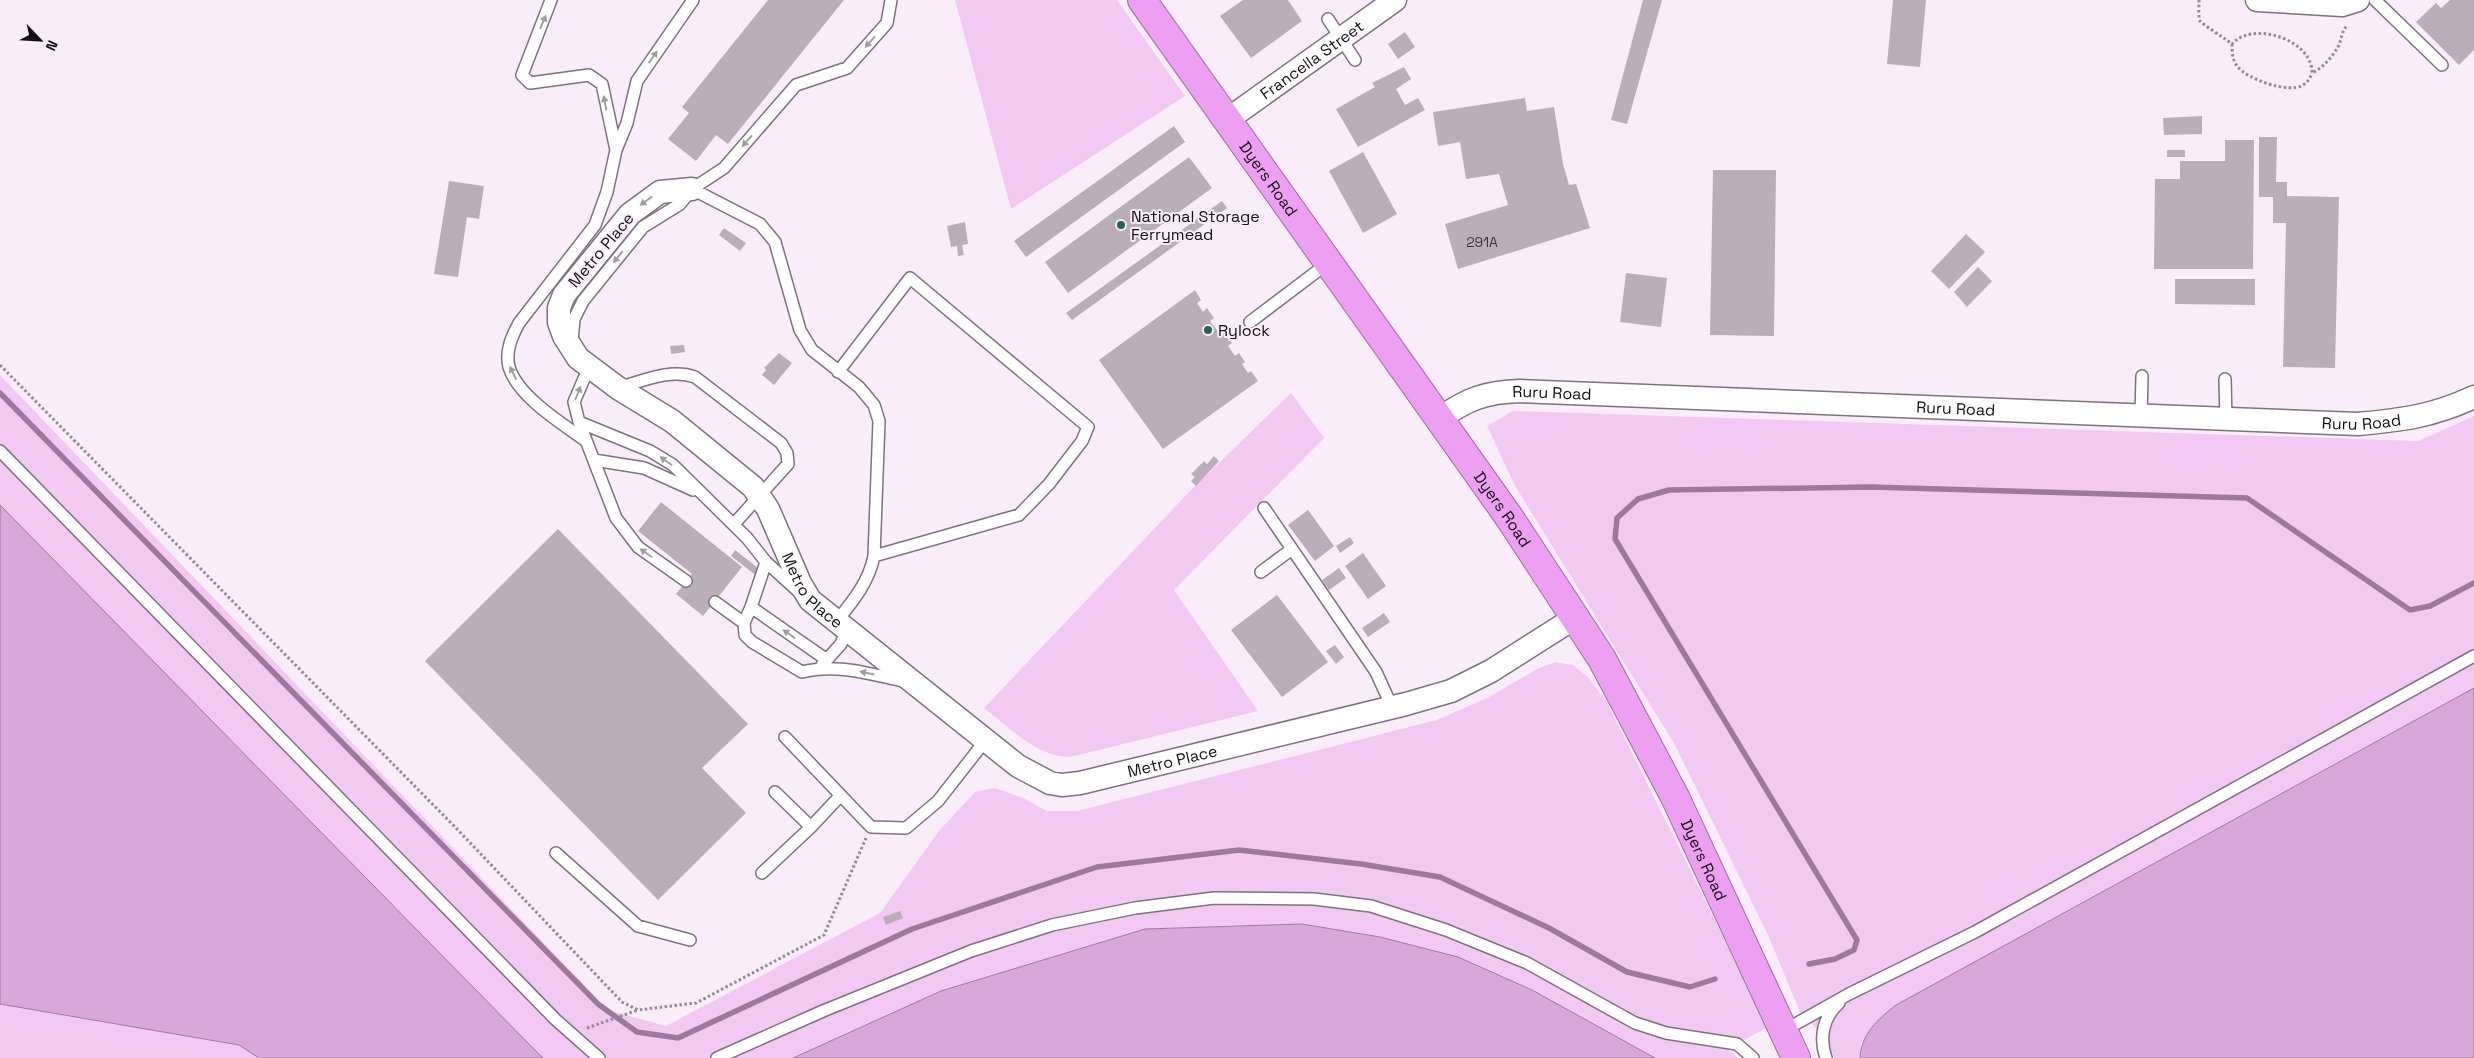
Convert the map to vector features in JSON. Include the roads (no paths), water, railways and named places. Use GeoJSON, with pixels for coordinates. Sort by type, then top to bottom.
{"type":"FeatureCollection","features":[{"type":"Feature","properties":{"kind":"highway","name":"Dyers Road"},"geometry":{"type":"LineString","coordinates":[[1142,0],[1440,418],[1576,617],[1602,659],[1676,799],[1796,1058]]}},
{"type":"Feature","properties":{"kind":"street","name":"Francella Street"},"geometry":{"type":"LineString","coordinates":[[1227,120],[1396,0]]}},
{"type":"Feature","properties":{"kind":"street"},"geometry":{"type":"LineString","coordinates":[[2257,0],[2342,5],[2363,0]]}},
{"type":"Feature","properties":{"kind":"street","name":"Metro Place"},"geometry":{"type":"LineString","coordinates":[[692,189],[660,192],[645,201],[604,242],[564,295],[559,308],[559,322],[564,336],[584,363],[618,388],[672,421],[739,474],[760,496],[810,600],[985,741],[1036,777],[1062,785],[1080,784],[1450,691],[1475,679],[1576,617]]}},
{"type":"Feature","properties":{"kind":"street","name":"Ruru Road"},"geometry":{"type":"LineString","coordinates":[[1440,418],[1472,398],[1488,394],[1520,391],[2141,417],[2367,424],[2403,420],[2445,410],[2474,397]]}},
{"type":"Feature","properties":{"kind":"lane"},"geometry":{"type":"LineString","coordinates":[[551,0],[522,76],[530,83],[588,75],[602,84],[616,150]]}},
{"type":"Feature","properties":{"kind":"lane"},"geometry":{"type":"LineString","coordinates":[[586,441],[527,394],[509,367],[508,351],[511,338],[519,323],[595,224],[607,192],[616,150],[626,123],[637,81],[693,0]]}},
{"type":"Feature","properties":{"kind":"lane","name":"Metro Place"},"geometry":{"type":"LineString","coordinates":[[692,189],[724,168],[796,85],[847,68],[887,23],[891,0]]}},
{"type":"Feature","properties":{"kind":"lane"},"geometry":{"type":"LineString","coordinates":[[2363,0],[2442,65]]}},
{"type":"Feature","properties":{"kind":"lane"},"geometry":{"type":"LineString","coordinates":[[1328,19],[1340,40],[1355,60]]}},
{"type":"Feature","properties":{"kind":"lane"},"geometry":{"type":"LineString","coordinates":[[692,189],[760,224],[775,242],[800,330],[812,350],[838,372],[860,387],[874,405],[879,421],[872,571],[841,626],[841,644],[824,664],[802,672],[752,642],[745,635],[744,623],[766,562]]}},
{"type":"Feature","properties":{"kind":"lane"},"geometry":{"type":"LineString","coordinates":[[1250,322],[1328,263]]}},
{"type":"Feature","properties":{"kind":"lane"},"geometry":{"type":"LineString","coordinates":[[838,372],[910,278],[1088,427],[1082,441],[1049,484],[1018,515],[874,556]]}},
{"type":"Feature","properties":{"kind":"lane"},"geometry":{"type":"LineString","coordinates":[[584,363],[574,402],[579,422],[616,518],[638,547],[686,581]]}},
{"type":"Feature","properties":{"kind":"lane"},"geometry":{"type":"LineString","coordinates":[[618,388],[673,373],[684,373],[695,377],[781,444],[787,453],[788,464],[734,524]]}},
{"type":"Feature","properties":{"kind":"lane"},"geometry":{"type":"LineString","coordinates":[[2141,417],[2142,376]]}},
{"type":"Feature","properties":{"kind":"lane"},"geometry":{"type":"LineString","coordinates":[[2225,378],[2226,420]]}},
{"type":"Feature","properties":{"kind":"lane"},"geometry":{"type":"LineString","coordinates":[[579,422],[663,458],[734,524],[766,562],[810,600]]}},
{"type":"Feature","properties":{"kind":"lane"},"geometry":{"type":"LineString","coordinates":[[0,451],[556,1020],[599,1058]]}},
{"type":"Feature","properties":{"kind":"lane"},"geometry":{"type":"LineString","coordinates":[[594,460],[644,468],[701,494]]}},
{"type":"Feature","properties":{"kind":"lane"},"geometry":{"type":"LineString","coordinates":[[1264,508],[1376,672],[1392,707]]}},
{"type":"Feature","properties":{"kind":"lane"},"geometry":{"type":"LineString","coordinates":[[1261,572],[1292,549]]}},
{"type":"Feature","properties":{"kind":"lane"},"geometry":{"type":"LineString","coordinates":[[715,602],[744,623]]}},
{"type":"Feature","properties":{"kind":"lane"},"geometry":{"type":"LineString","coordinates":[[751,607],[824,664],[915,684]]}},
{"type":"Feature","properties":{"kind":"lane"},"geometry":{"type":"LineString","coordinates":[[1784,1030],[1849,994],[1975,932],[2474,656]]}},
{"type":"Feature","properties":{"kind":"lane"},"geometry":{"type":"LineString","coordinates":[[785,737],[870,828],[906,828],[938,801],[985,741]]}},
{"type":"Feature","properties":{"kind":"lane"},"geometry":{"type":"LineString","coordinates":[[775,792],[810,827]]}},
{"type":"Feature","properties":{"kind":"lane"},"geometry":{"type":"LineString","coordinates":[[762,873],[840,796]]}},
{"type":"Feature","properties":{"kind":"lane"},"geometry":{"type":"LineString","coordinates":[[556,853],[638,926],[690,940]]}},
{"type":"Feature","properties":{"kind":"lane"},"geometry":{"type":"LineString","coordinates":[[717,1058],[823,1011],[971,951],[1052,925],[1135,908],[1214,898],[1314,899],[1371,906],[1446,930],[1527,963],[1635,1023],[1666,1034],[1737,1044],[1753,1058]]}},
{"type":"Feature","properties":{"kind":"lane"},"geometry":{"type":"LineString","coordinates":[[1826,1058],[1822,1038],[1824,1026],[1828,1016],[1849,994]]}},
{"type":"Feature","properties":{"kind":"waterway"},"geometry":{"type":"LineString","coordinates":[[0,393],[598,1004],[637,1032],[678,1038],[912,929],[1097,867],[1239,850],[1361,864],[1440,877],[1549,928],[1627,972],[1690,987],[1715,979]]}},
{"type":"Feature","properties":{"kind":"waterway"},"geometry":{"type":"LineString","coordinates":[[1809,964],[1835,959],[1854,950],[1857,940],[1615,539],[1617,518],[1638,499],[1669,490],[1871,487],[2247,498],[2410,610],[2430,606],[2474,583]]}},
{"type":"Feature","properties":{"kind":"place","name":"National Storage Ferrymead"},"geometry":{"type":"Point","coordinates":[1121,225]}},
{"type":"Feature","properties":{"kind":"place","name":"Rylock"},"geometry":{"type":"Point","coordinates":[1208,330]}}]}
